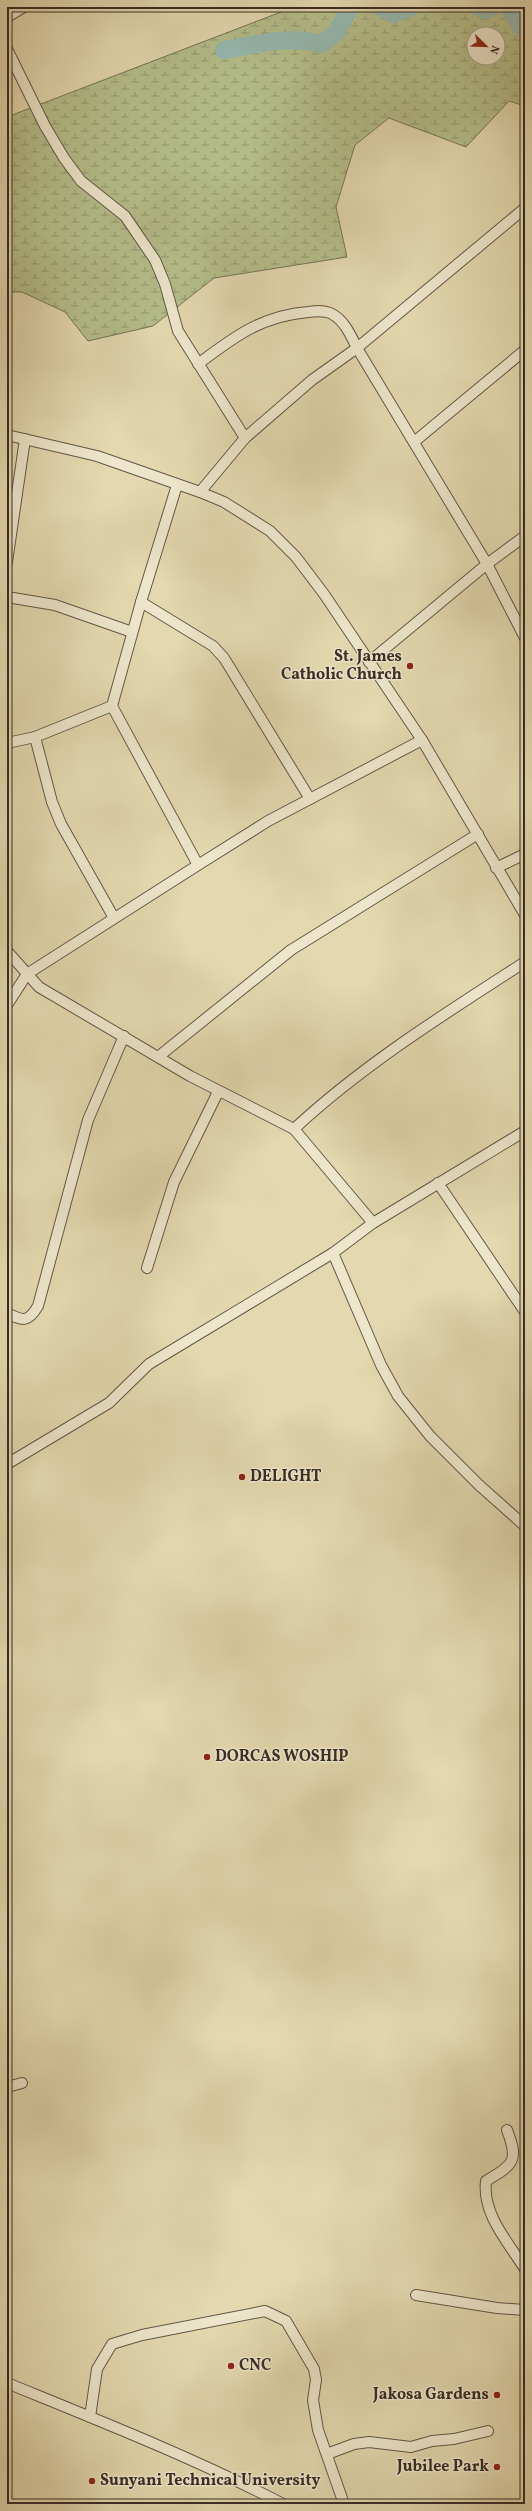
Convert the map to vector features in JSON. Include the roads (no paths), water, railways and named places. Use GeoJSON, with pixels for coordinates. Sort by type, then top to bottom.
{"type":"FeatureCollection","features":[{"type":"Feature","properties":{"kind":"street"},"geometry":{"type":"LineString","coordinates":[[7,17],[24,7]]}},
{"type":"Feature","properties":{"kind":"street"},"geometry":{"type":"LineString","coordinates":[[7,48],[45,126],[64,158],[81,181],[125,216],[155,260],[165,284],[178,331],[245,438]]}},
{"type":"Feature","properties":{"kind":"street"},"geometry":{"type":"LineString","coordinates":[[200,492],[245,438],[312,380],[357,348],[525,208]]}},
{"type":"Feature","properties":{"kind":"street"},"geometry":{"type":"LineString","coordinates":[[198,364],[236,335],[265,320],[299,313],[320,311],[332,313],[344,325],[487,564],[525,638]]}},
{"type":"Feature","properties":{"kind":"street"},"geometry":{"type":"LineString","coordinates":[[414,442],[525,350]]}},
{"type":"Feature","properties":{"kind":"street"},"geometry":{"type":"LineString","coordinates":[[7,435],[98,456],[200,492],[224,502],[270,531],[296,557],[324,594],[422,740],[525,915]]}},
{"type":"Feature","properties":{"kind":"street"},"geometry":{"type":"LineString","coordinates":[[7,562],[26,439]]}},
{"type":"Feature","properties":{"kind":"street"},"geometry":{"type":"LineString","coordinates":[[177,485],[140,602],[112,706],[198,865]]}},
{"type":"Feature","properties":{"kind":"street"},"geometry":{"type":"LineString","coordinates":[[369,662],[487,564],[525,536]]}},
{"type":"Feature","properties":{"kind":"street"},"geometry":{"type":"LineString","coordinates":[[7,597],[55,605],[132,632]]}},
{"type":"Feature","properties":{"kind":"street"},"geometry":{"type":"LineString","coordinates":[[140,602],[213,646],[224,658],[310,800]]}},
{"type":"Feature","properties":{"kind":"street"},"geometry":{"type":"LineString","coordinates":[[7,742],[35,736],[112,706]]}},
{"type":"Feature","properties":{"kind":"street"},"geometry":{"type":"LineString","coordinates":[[35,736],[52,802],[61,824],[114,918]]}},
{"type":"Feature","properties":{"kind":"street"},"geometry":{"type":"LineString","coordinates":[[7,1005],[27,974],[114,918],[268,821],[422,740]]}},
{"type":"Feature","properties":{"kind":"street"},"geometry":{"type":"LineString","coordinates":[[158,1057],[291,950],[478,834]]}},
{"type":"Feature","properties":{"kind":"street"},"geometry":{"type":"LineString","coordinates":[[496,868],[525,854]]}},
{"type":"Feature","properties":{"kind":"street"},"geometry":{"type":"LineString","coordinates":[[7,951],[38,987],[218,1092],[294,1129],[373,1224]]}},
{"type":"Feature","properties":{"kind":"street"},"geometry":{"type":"LineString","coordinates":[[294,1129],[340,1090],[387,1055],[525,962]]}},
{"type":"Feature","properties":{"kind":"street"},"geometry":{"type":"LineString","coordinates":[[7,1313],[21,1320],[26,1319],[38,1306],[88,1120],[124,1036]]}},
{"type":"Feature","properties":{"kind":"street"},"geometry":{"type":"LineString","coordinates":[[147,1268],[174,1182],[218,1092]]}},
{"type":"Feature","properties":{"kind":"street"},"geometry":{"type":"LineString","coordinates":[[7,1464],[109,1403],[149,1364],[333,1253],[373,1224],[525,1131]]}},
{"type":"Feature","properties":{"kind":"street"},"geometry":{"type":"LineString","coordinates":[[438,1183],[525,1312]]}},
{"type":"Feature","properties":{"kind":"street"},"geometry":{"type":"LineString","coordinates":[[333,1253],[381,1365],[398,1396],[430,1436],[480,1486],[525,1526]]}},
{"type":"Feature","properties":{"kind":"street"},"geometry":{"type":"LineString","coordinates":[[7,2088],[22,2083]]}},
{"type":"Feature","properties":{"kind":"street"},"geometry":{"type":"LineString","coordinates":[[507,2130],[514,2149],[514,2159],[507,2168],[486,2181],[485,2192],[490,2214],[525,2269]]}},
{"type":"Feature","properties":{"kind":"street"},"geometry":{"type":"LineString","coordinates":[[416,2295],[496,2308],[525,2310]]}},
{"type":"Feature","properties":{"kind":"street"},"geometry":{"type":"LineString","coordinates":[[90,2417],[97,2369],[112,2344],[142,2335],[265,2311],[286,2321],[314,2369],[316,2380],[313,2400],[318,2430],[344,2504]]}},
{"type":"Feature","properties":{"kind":"street"},"geometry":{"type":"LineString","coordinates":[[7,2383],[247,2485],[283,2504]]}},
{"type":"Feature","properties":{"kind":"street"},"geometry":{"type":"LineString","coordinates":[[327,2454],[362,2443],[411,2447],[432,2441],[454,2439],[488,2430]]}},
{"type":"Feature","properties":{"kind":"waterway"},"geometry":{"type":"LineString","coordinates":[[224,50],[285,40],[309,41],[322,44],[337,32],[350,7]]}},
{"type":"Feature","properties":{"kind":"waterway"},"geometry":{"type":"LineString","coordinates":[[381,7],[394,14],[411,7]]}},
{"type":"Feature","properties":{"kind":"waterway"},"geometry":{"type":"LineString","coordinates":[[478,7],[485,10],[492,7]]}},
{"type":"Feature","properties":{"kind":"waterway"},"geometry":{"type":"LineString","coordinates":[[508,7],[521,26],[525,26]]}},
{"type":"Feature","properties":{"kind":"place","name":"St. James Catholic Church"},"geometry":{"type":"Point","coordinates":[410,666]}},
{"type":"Feature","properties":{"kind":"place","name":"DELIGHT"},"geometry":{"type":"Point","coordinates":[242,1477]}},
{"type":"Feature","properties":{"kind":"place","name":"DORCAS WOSHIP"},"geometry":{"type":"Point","coordinates":[207,1757]}},
{"type":"Feature","properties":{"kind":"place","name":"CNC"},"geometry":{"type":"Point","coordinates":[231,2366]}},
{"type":"Feature","properties":{"kind":"place","name":"Jakosa Gardens"},"geometry":{"type":"Point","coordinates":[497,2395]}},
{"type":"Feature","properties":{"kind":"place","name":"Jubilee Park"},"geometry":{"type":"Point","coordinates":[497,2467]}},
{"type":"Feature","properties":{"kind":"place","name":"Sunyani Technical University"},"geometry":{"type":"Point","coordinates":[92,2481]}}]}
